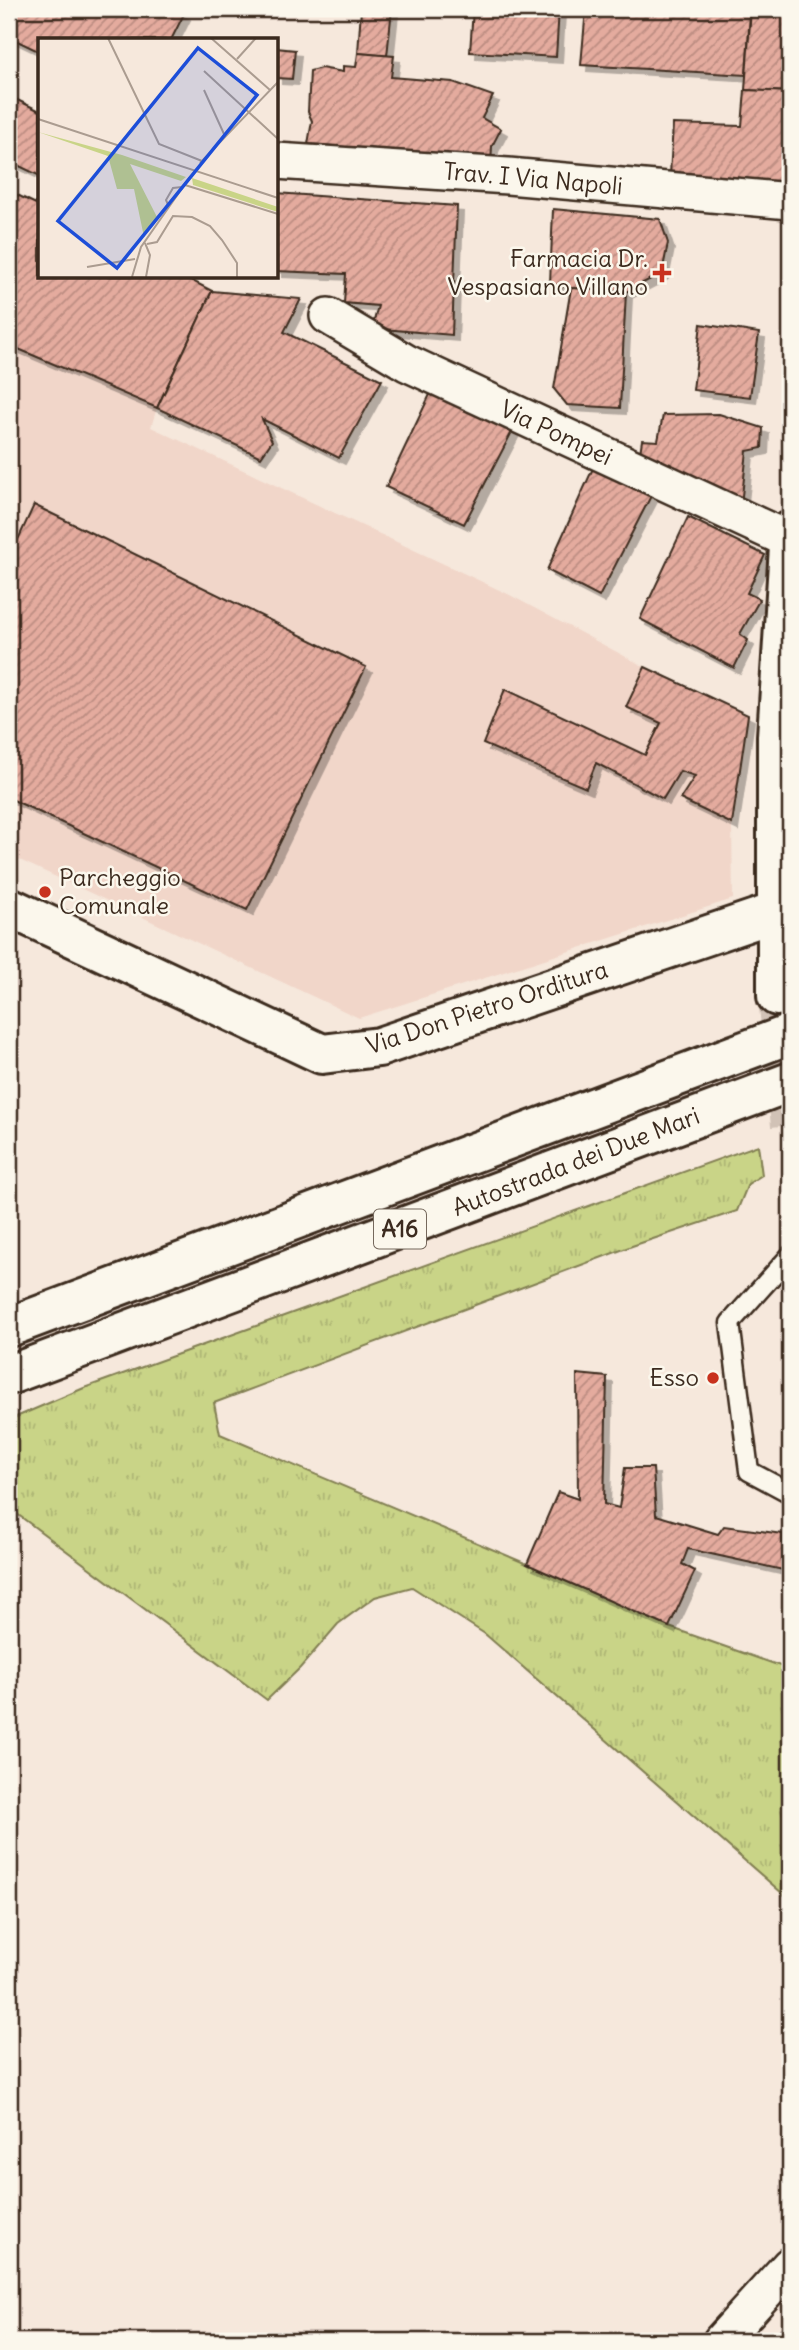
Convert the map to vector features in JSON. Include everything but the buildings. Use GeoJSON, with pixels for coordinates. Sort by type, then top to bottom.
{"type":"FeatureCollection","features":[{"type":"Feature","properties":{"kind":"main road"},"geometry":{"type":"LineString","coordinates":[[777,996],[777,736],[790,536]]}},
{"type":"Feature","properties":{"kind":"main road","name":"Via Don Pietro Orditura"},"geometry":{"type":"LineString","coordinates":[[9,907],[322,1054],[379,1048],[779,911]]}},
{"type":"Feature","properties":{"kind":"main road","name":"Autostrada dei Due Mari"},"geometry":{"type":"LineString","coordinates":[[9,1327],[790,1034]]}},
{"type":"Feature","properties":{"kind":"main road","name":"Autostrada dei Due Mari"},"geometry":{"type":"LineString","coordinates":[[9,1375],[790,1082]]}},
{"type":"Feature","properties":{"kind":"street","name":"Trav. I Via Napoli"},"geometry":{"type":"LineString","coordinates":[[278,161],[508,176],[790,201]]}},
{"type":"Feature","properties":{"kind":"street","name":"Via Pompei"},"geometry":{"type":"LineString","coordinates":[[327,316],[407,363],[790,536]]}},
{"type":"Feature","properties":{"kind":"street"},"geometry":{"type":"LineString","coordinates":[[721,2341],[790,2265]]}},
{"type":"Feature","properties":{"kind":"lane"},"geometry":{"type":"LineString","coordinates":[[790,1256],[730,1323],[750,1471],[790,1493]]}},
{"type":"Feature","properties":{"kind":"shaded area"},"geometry":{"type":"Polygon","coordinates":[[[9,191],[38,205],[38,278],[212,291],[157,408],[151,427],[508,594],[645,667],[748,715],[732,824],[733,899],[359,1018],[9,855],[9,191]]]}},
{"type":"Feature","properties":{"kind":"green space"},"geometry":{"type":"Polygon","coordinates":[[[758,1145],[762,1175],[748,1184],[737,1211],[632,1246],[214,1403],[220,1434],[669,1627],[786,1668],[790,1712],[790,1900],[485,1634],[412,1587],[375,1597],[338,1624],[300,1668],[267,1700],[9,1508],[9,1420],[84,1388],[758,1145]]]}},
{"type":"Feature","properties":{"kind":"tunnel"},"geometry":{"type":"LineString","coordinates":[[777,996],[790,1125]]}},
{"type":"Feature","properties":{"kind":"place","name":"Farmacia Dr. Vespasiano Villano"},"geometry":{"type":"Point","coordinates":[662,273]}},
{"type":"Feature","properties":{"kind":"place","name":"Parcheggio Comunale"},"geometry":{"type":"Point","coordinates":[45,892]}},
{"type":"Feature","properties":{"kind":"place","name":"Esso"},"geometry":{"type":"Point","coordinates":[713,1378]}}]}
